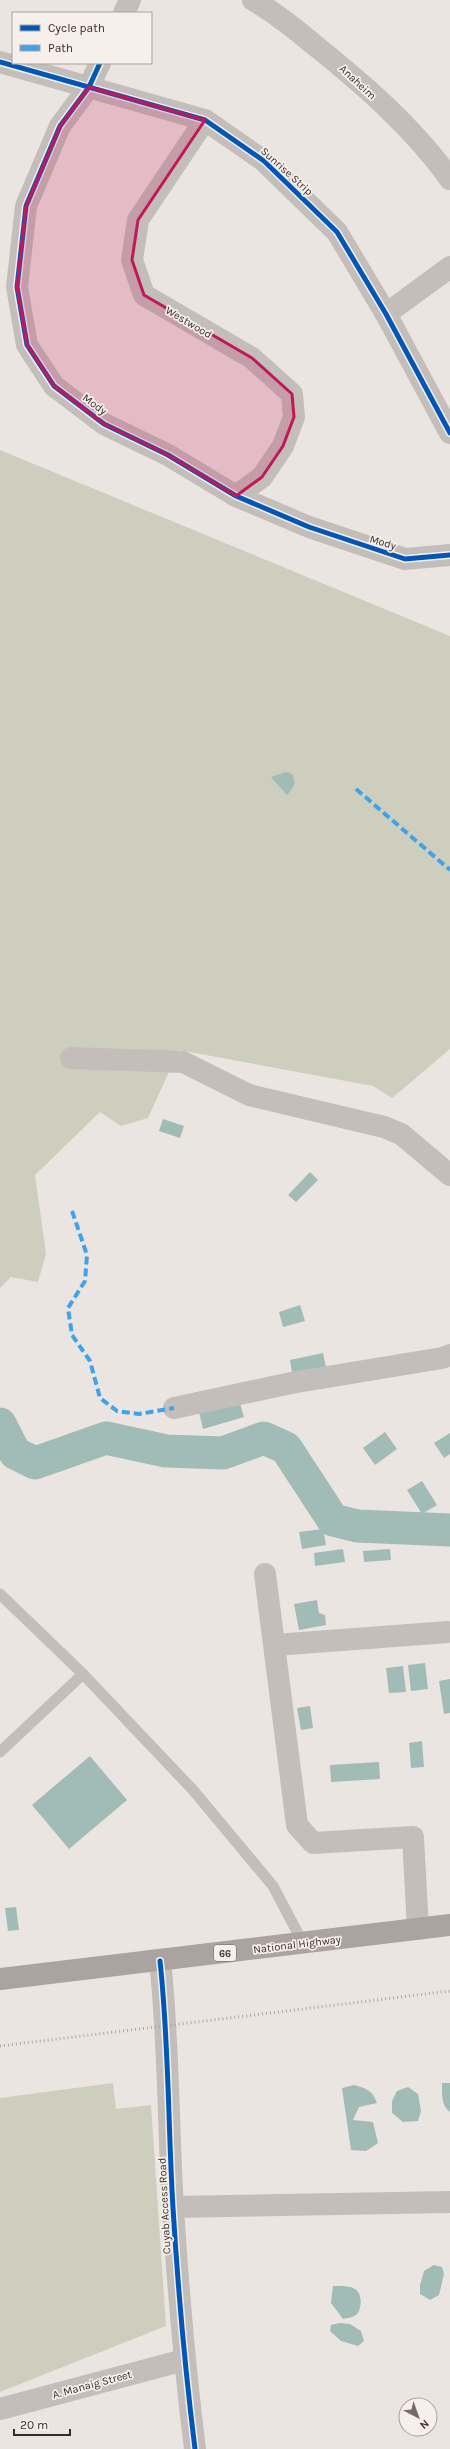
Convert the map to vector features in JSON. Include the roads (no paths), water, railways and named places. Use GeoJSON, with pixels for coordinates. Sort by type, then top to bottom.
{"type":"FeatureCollection","features":[{"type":"Feature","properties":{"kind":"main road","name":"National Highway"},"geometry":{"type":"LineString","coordinates":[[0,1979],[450,1925]]}},
{"type":"Feature","properties":{"kind":"street"},"geometry":{"type":"LineString","coordinates":[[124,12],[130,0]]}},
{"type":"Feature","properties":{"kind":"street","name":"Anaheim"},"geometry":{"type":"LineString","coordinates":[[253,0],[270,10],[352,74],[431,152],[450,179]]}},
{"type":"Feature","properties":{"kind":"street","name":"Sunrise Strip"},"geometry":{"type":"LineString","coordinates":[[5,63],[205,120],[264,161],[337,232],[386,314],[450,433]]}},
{"type":"Feature","properties":{"kind":"street","name":"Mody"},"geometry":{"type":"LineString","coordinates":[[100,64],[89,87],[60,126],[26,206],[17,287],[27,345],[54,386],[104,424],[168,455],[236,496],[309,527],[405,559],[450,555]]}},
{"type":"Feature","properties":{"kind":"street","name":"Westwood"},"geometry":{"type":"LineString","coordinates":[[205,120],[138,220],[132,260],[144,295],[252,358],[292,394],[294,417],[283,446],[262,477],[236,496]]}},
{"type":"Feature","properties":{"kind":"street"},"geometry":{"type":"LineString","coordinates":[[386,314],[450,267]]}},
{"type":"Feature","properties":{"kind":"street"},"geometry":{"type":"LineString","coordinates":[[71,1058],[183,1062],[249,1095],[384,1127],[401,1134],[450,1176]]}},
{"type":"Feature","properties":{"kind":"street"},"geometry":{"type":"LineString","coordinates":[[174,1408],[290,1383],[447,1362]]}},
{"type":"Feature","properties":{"kind":"street"},"geometry":{"type":"LineString","coordinates":[[265,1574],[297,1825],[313,1843],[413,1837],[418,1929]]}},
{"type":"Feature","properties":{"kind":"street"},"geometry":{"type":"LineString","coordinates":[[275,1644],[448,1632]]}},
{"type":"Feature","properties":{"kind":"street","name":"Cuyab Access Road"},"geometry":{"type":"LineString","coordinates":[[160,1961],[167,2026],[173,2207],[184,2360],[195,2449]]}},
{"type":"Feature","properties":{"kind":"street"},"geometry":{"type":"LineString","coordinates":[[173,2207],[450,2202]]}},
{"type":"Feature","properties":{"kind":"street","name":"A. Manaig Street"},"geometry":{"type":"LineString","coordinates":[[0,2409],[184,2360]]}},
{"type":"Feature","properties":{"kind":"lane"},"geometry":{"type":"LineString","coordinates":[[0,1594],[83,1674],[193,1790],[273,1886],[303,1943]]}},
{"type":"Feature","properties":{"kind":"lane"},"geometry":{"type":"LineString","coordinates":[[0,1752],[83,1674]]}},
{"type":"Feature","properties":{"kind":"water"},"geometry":{"type":"Polygon","coordinates":[[[286,772],[292,774],[294,781],[293,788],[287,795],[271,777],[286,772]]]}},
{"type":"Feature","properties":{"kind":"water"},"geometry":{"type":"Polygon","coordinates":[[[163,1119],[184,1126],[180,1138],[159,1131],[163,1119]]]}},
{"type":"Feature","properties":{"kind":"water"},"geometry":{"type":"Polygon","coordinates":[[[310,1172],[318,1180],[296,1202],[288,1195],[310,1172]]]}},
{"type":"Feature","properties":{"kind":"water"},"geometry":{"type":"Polygon","coordinates":[[[300,1305],[305,1321],[283,1327],[279,1312],[300,1305]]]}},
{"type":"Feature","properties":{"kind":"water"},"geometry":{"type":"Polygon","coordinates":[[[323,1353],[326,1367],[292,1373],[290,1360],[323,1353]]]}},
{"type":"Feature","properties":{"kind":"water"},"geometry":{"type":"Polygon","coordinates":[[[239,1400],[244,1417],[203,1429],[199,1412],[239,1400]]]}},
{"type":"Feature","properties":{"kind":"water"},"geometry":{"type":"Polygon","coordinates":[[[385,1432],[397,1449],[375,1465],[363,1448],[385,1432]]]}},
{"type":"Feature","properties":{"kind":"water"},"geometry":{"type":"Polygon","coordinates":[[[450,1433],[450,1454],[444,1458],[434,1443],[450,1433]]]}},
{"type":"Feature","properties":{"kind":"water"},"geometry":{"type":"Polygon","coordinates":[[[422,1481],[437,1505],[422,1514],[407,1490],[422,1481]]]}},
{"type":"Feature","properties":{"kind":"water"},"geometry":{"type":"Polygon","coordinates":[[[323,1529],[326,1545],[302,1549],[299,1532],[323,1529]]]}},
{"type":"Feature","properties":{"kind":"water"},"geometry":{"type":"Polygon","coordinates":[[[343,1549],[345,1562],[315,1566],[314,1553],[343,1549]]]}},
{"type":"Feature","properties":{"kind":"water"},"geometry":{"type":"Polygon","coordinates":[[[390,1549],[391,1560],[364,1562],[363,1551],[390,1549]]]}},
{"type":"Feature","properties":{"kind":"water"},"geometry":{"type":"Polygon","coordinates":[[[317,1600],[319,1613],[325,1615],[326,1625],[299,1630],[294,1604],[317,1600]]]}},
{"type":"Feature","properties":{"kind":"water"},"geometry":{"type":"Polygon","coordinates":[[[425,1663],[428,1689],[411,1691],[408,1665],[425,1663]]]}},
{"type":"Feature","properties":{"kind":"water"},"geometry":{"type":"Polygon","coordinates":[[[403,1666],[406,1692],[389,1693],[386,1668],[403,1666]]]}},
{"type":"Feature","properties":{"kind":"water"},"geometry":{"type":"Polygon","coordinates":[[[450,1679],[450,1713],[444,1714],[439,1681],[450,1679]]]}},
{"type":"Feature","properties":{"kind":"water"},"geometry":{"type":"Polygon","coordinates":[[[310,1706],[313,1728],[301,1730],[297,1708],[310,1706]]]}},
{"type":"Feature","properties":{"kind":"water"},"geometry":{"type":"Polygon","coordinates":[[[422,1741],[424,1767],[411,1768],[409,1743],[422,1741]]]}},
{"type":"Feature","properties":{"kind":"water"},"geometry":{"type":"Polygon","coordinates":[[[90,1756],[127,1800],[69,1849],[32,1805],[90,1756]]]}},
{"type":"Feature","properties":{"kind":"water"},"geometry":{"type":"Polygon","coordinates":[[[379,1762],[380,1779],[331,1782],[330,1765],[379,1762]]]}},
{"type":"Feature","properties":{"kind":"water"},"geometry":{"type":"Polygon","coordinates":[[[16,1907],[19,1930],[8,1931],[5,1908],[16,1907]]]}},
{"type":"Feature","properties":{"kind":"water"},"geometry":{"type":"Polygon","coordinates":[[[442,2083],[450,2083],[450,2112],[444,2103],[442,2083]]]}},
{"type":"Feature","properties":{"kind":"water"},"geometry":{"type":"Polygon","coordinates":[[[354,2085],[362,2087],[371,2093],[377,2103],[359,2107],[353,2120],[373,2122],[378,2143],[366,2151],[351,2150],[342,2088],[354,2085]]]}},
{"type":"Feature","properties":{"kind":"water"},"geometry":{"type":"Polygon","coordinates":[[[408,2087],[418,2094],[421,2111],[418,2121],[403,2122],[392,2113],[392,2101],[397,2091],[408,2087]]]}},
{"type":"Feature","properties":{"kind":"water"},"geometry":{"type":"Polygon","coordinates":[[[434,2265],[442,2267],[444,2274],[439,2295],[430,2300],[420,2294],[420,2285],[424,2271],[434,2265]]]}},
{"type":"Feature","properties":{"kind":"water"},"geometry":{"type":"Polygon","coordinates":[[[333,2286],[350,2287],[359,2293],[361,2303],[357,2314],[343,2319],[331,2303],[333,2286]]]}},
{"type":"Feature","properties":{"kind":"water"},"geometry":{"type":"Polygon","coordinates":[[[340,2323],[350,2324],[361,2331],[364,2341],[358,2346],[341,2341],[330,2331],[331,2325],[340,2323]]]}},
{"type":"Feature","properties":{"kind":"waterway"},"geometry":{"type":"LineString","coordinates":[[0,1424],[15,1453],[35,1463],[106,1438],[166,1451],[223,1453],[264,1438],[286,1448],[333,1520],[357,1526],[450,1530]]}},
{"type":"Feature","properties":{"kind":"railway"},"geometry":{"type":"LineString","coordinates":[[0,2046],[450,1991]]}}]}
